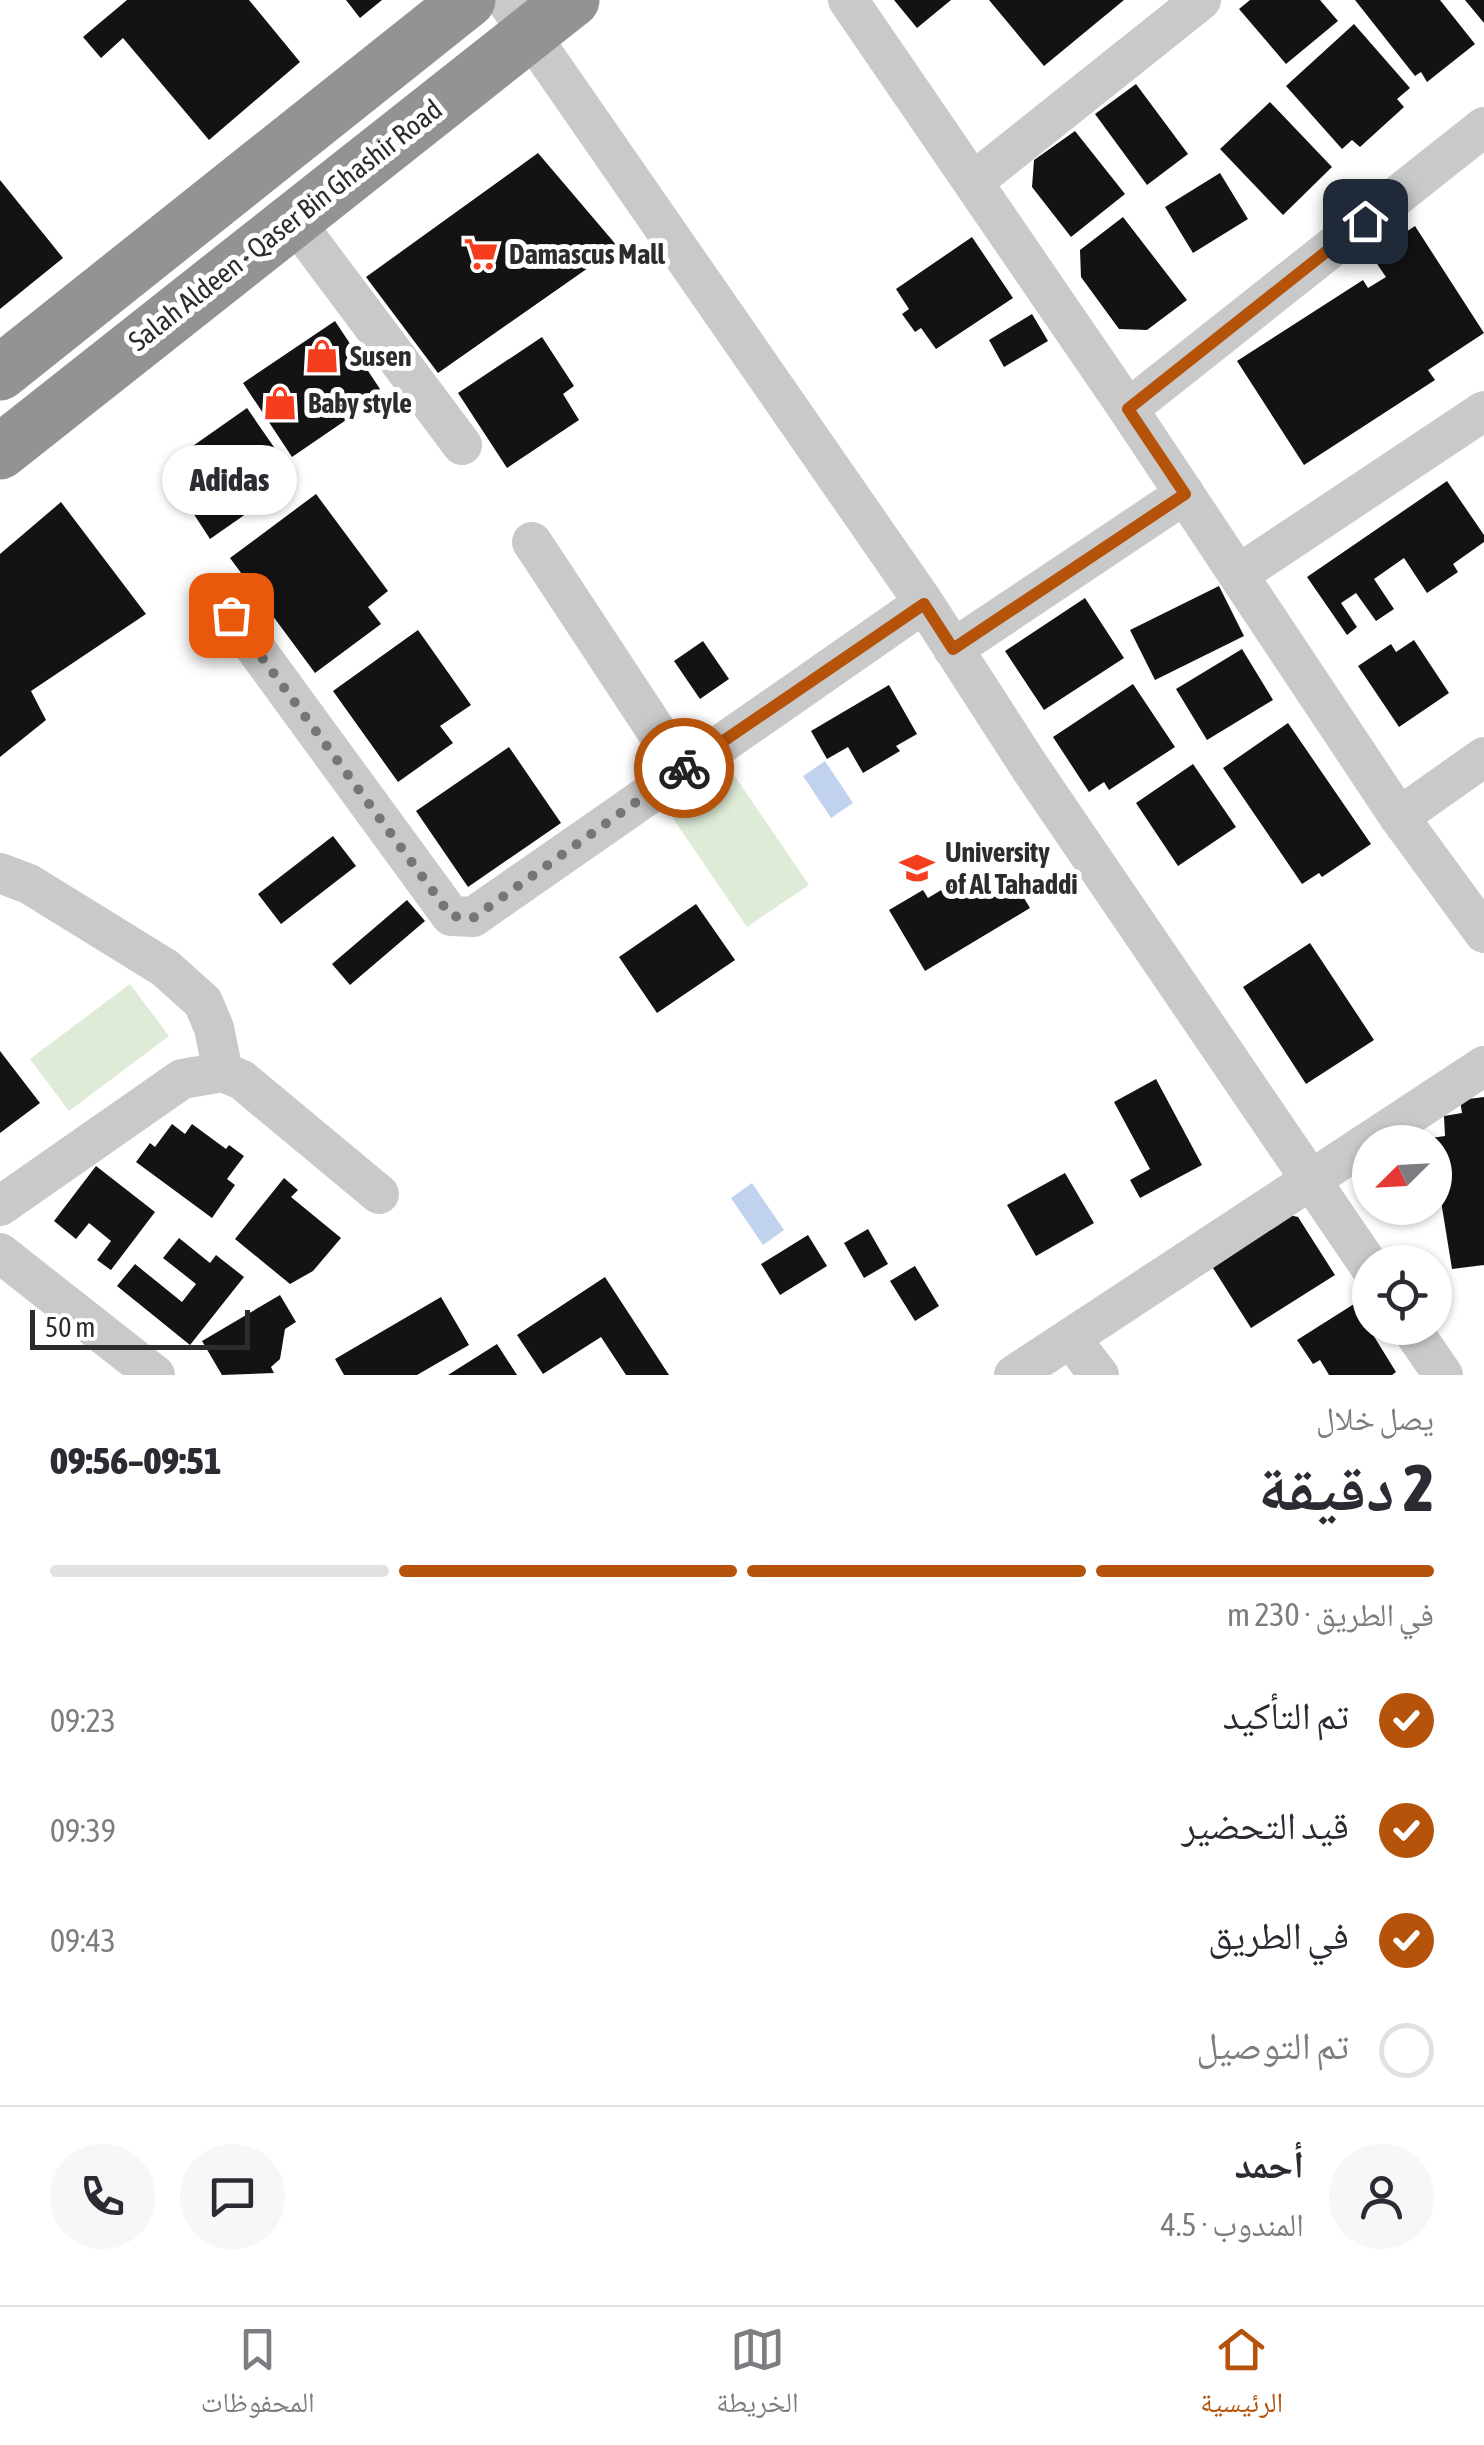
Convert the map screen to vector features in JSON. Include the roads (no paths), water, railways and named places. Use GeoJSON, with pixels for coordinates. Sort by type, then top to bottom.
{"type":"FeatureCollection","features":[{"type":"Feature","properties":{"kind":"highway"},"geometry":{"type":"LineString","coordinates":[[0,373],[468,0]]}},
{"type":"Feature","properties":{"kind":"highway","name":"Salah Aldeen - Qaser Bin Ghashir Road"},"geometry":{"type":"LineString","coordinates":[[0,452],[293,219],[518,16],[572,0]]}},
{"type":"Feature","properties":{"kind":"street"},"geometry":{"type":"LineString","coordinates":[[848,0],[1128,409],[1399,817],[1484,933]]}},
{"type":"Feature","properties":{"kind":"street"},"geometry":{"type":"LineString","coordinates":[[973,182],[1201,0]]}},
{"type":"Feature","properties":{"kind":"street"},"geometry":{"type":"LineString","coordinates":[[518,16],[924,604],[1040,782],[1355,1245]]}},
{"type":"Feature","properties":{"kind":"street"},"geometry":{"type":"LineString","coordinates":[[1128,409],[1484,127]]}},
{"type":"Feature","properties":{"kind":"street"},"geometry":{"type":"LineString","coordinates":[[293,219],[462,445]]}},
{"type":"Feature","properties":{"kind":"street"},"geometry":{"type":"LineString","coordinates":[[1239,574],[1484,410]]}},
{"type":"Feature","properties":{"kind":"street"},"geometry":{"type":"LineString","coordinates":[[953,649],[1185,494]]}},
{"type":"Feature","properties":{"kind":"street"},"geometry":{"type":"LineString","coordinates":[[532,542],[682,770]]}},
{"type":"Feature","properties":{"kind":"street"},"geometry":{"type":"LineString","coordinates":[[231,615],[451,916],[473,918],[924,604]]}},
{"type":"Feature","properties":{"kind":"street"},"geometry":{"type":"LineString","coordinates":[[1399,817],[1484,757]]}},
{"type":"Feature","properties":{"kind":"street"},"geometry":{"type":"LineString","coordinates":[[0,873],[29,884],[164,968],[203,1002],[214,1028],[223,1072]]}},
{"type":"Feature","properties":{"kind":"street"},"geometry":{"type":"LineString","coordinates":[[1014,1375],[1484,1066]]}},
{"type":"Feature","properties":{"kind":"street"},"geometry":{"type":"LineString","coordinates":[[0,1206],[182,1079],[223,1072],[242,1080],[380,1194]]}},
{"type":"Feature","properties":{"kind":"street"},"geometry":{"type":"LineString","coordinates":[[0,1253],[155,1375]]}},
{"type":"Feature","properties":{"kind":"street"},"geometry":{"type":"LineString","coordinates":[[1070,1338],[1100,1375]]}},
{"type":"Feature","properties":{"kind":"street"},"geometry":{"type":"LineString","coordinates":[[1423,1345],[1443,1375]]}},
{"type":"Feature","properties":{"kind":"water"},"geometry":{"type":"Polygon","coordinates":[[[825,761],[853,803],[831,818],[803,776],[825,761]]]}},
{"type":"Feature","properties":{"kind":"water"},"geometry":{"type":"Polygon","coordinates":[[[752,1183],[784,1230],[763,1245],[731,1198],[752,1183]]]}},
{"type":"Feature","properties":{"kind":"place","name":"Damascus Mall"},"geometry":{"type":"Point","coordinates":[481,254]}},
{"type":"Feature","properties":{"kind":"place","name":"Susen"},"geometry":{"type":"Point","coordinates":[322,356]}},
{"type":"Feature","properties":{"kind":"place","name":"Baby style"},"geometry":{"type":"Point","coordinates":[280,403]}},
{"type":"Feature","properties":{"kind":"place","name":"Adidas"},"geometry":{"type":"Point","coordinates":[231,615]}},
{"type":"Feature","properties":{"kind":"place","name":"University of Al Tahaddi"},"geometry":{"type":"Point","coordinates":[917,868]}}]}
